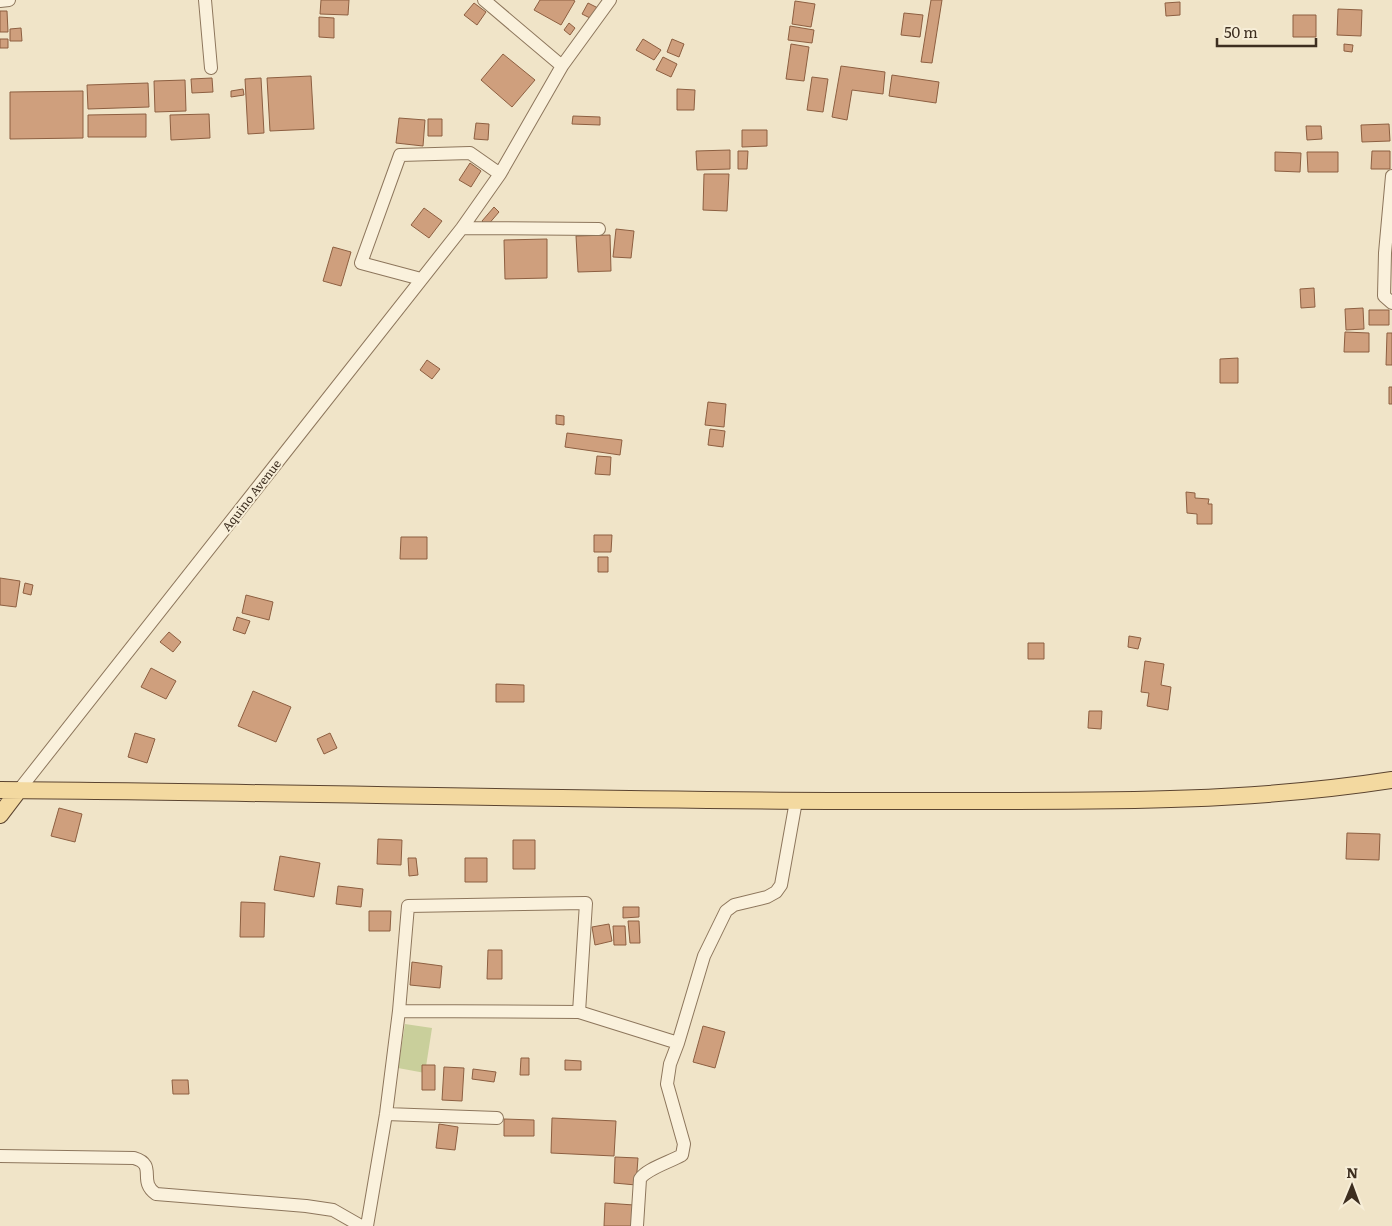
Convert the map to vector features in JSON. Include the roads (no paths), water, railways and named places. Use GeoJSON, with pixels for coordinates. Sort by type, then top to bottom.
{"type":"FeatureCollection","features":[{"type":"Feature","properties":{"kind":"main road"},"geometry":{"type":"LineString","coordinates":[[0,790],[796,801],[1171,800],[1289,793],[1392,780]]}},
{"type":"Feature","properties":{"kind":"main road","name":"Aquino Avenue"},"geometry":{"type":"LineString","coordinates":[[0,815],[20,790]]}},
{"type":"Feature","properties":{"kind":"street"},"geometry":{"type":"LineString","coordinates":[[0,1],[9,0]]}},
{"type":"Feature","properties":{"kind":"street"},"geometry":{"type":"LineString","coordinates":[[205,0],[211,68]]}},
{"type":"Feature","properties":{"kind":"street"},"geometry":{"type":"LineString","coordinates":[[484,0],[562,66]]}},
{"type":"Feature","properties":{"kind":"street","name":"Aquino Avenue"},"geometry":{"type":"LineString","coordinates":[[20,790],[462,228],[500,174],[562,66],[610,0]]}},
{"type":"Feature","properties":{"kind":"street"},"geometry":{"type":"LineString","coordinates":[[421,279],[361,263],[400,155],[470,152],[500,174]]}},
{"type":"Feature","properties":{"kind":"street"},"geometry":{"type":"LineString","coordinates":[[1392,176],[1384,253],[1384,296],[1392,303]]}},
{"type":"Feature","properties":{"kind":"street"},"geometry":{"type":"LineString","coordinates":[[462,228],[599,229]]}},
{"type":"Feature","properties":{"kind":"street"},"geometry":{"type":"LineString","coordinates":[[637,1226],[640,1179],[643,1175],[682,1155],[684,1144],[667,1084],[670,1064],[704,956],[726,911],[734,905],[767,897],[776,892],[780,885],[796,801]]}},
{"type":"Feature","properties":{"kind":"street"},"geometry":{"type":"LineString","coordinates":[[367,1226],[386,1114],[399,1011],[408,906],[586,903],[580,1012]]}},
{"type":"Feature","properties":{"kind":"street"},"geometry":{"type":"LineString","coordinates":[[399,1011],[580,1012],[678,1043]]}},
{"type":"Feature","properties":{"kind":"street"},"geometry":{"type":"LineString","coordinates":[[386,1114],[497,1118]]}},
{"type":"Feature","properties":{"kind":"street"},"geometry":{"type":"LineString","coordinates":[[0,1156],[134,1158],[142,1161],[147,1166],[147,1183],[150,1190],[156,1194],[324,1208],[333,1210],[361,1226]]}}]}
